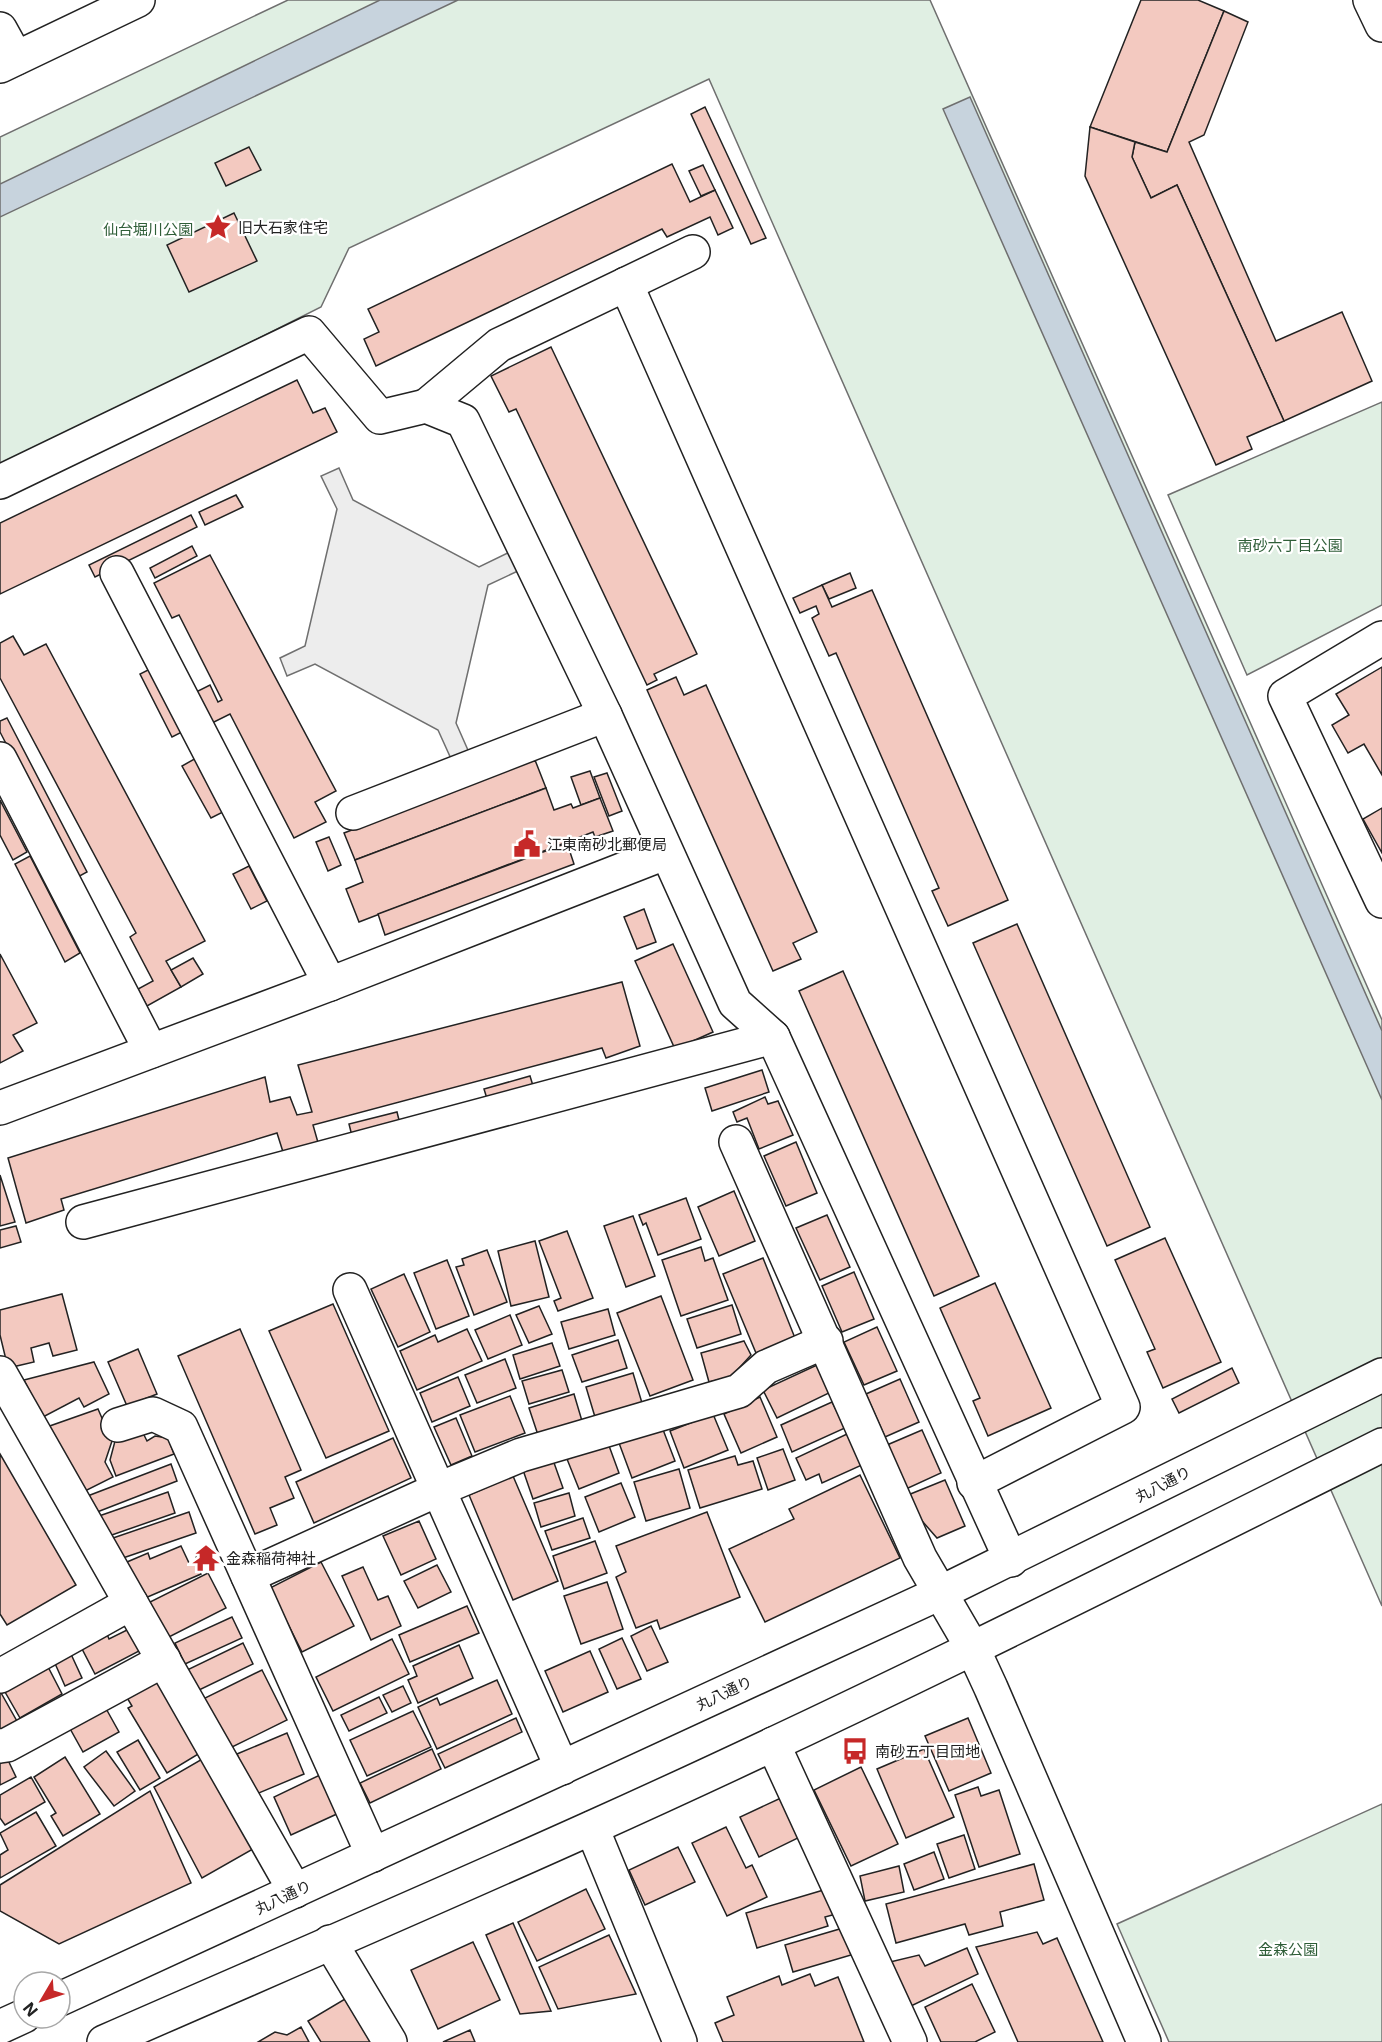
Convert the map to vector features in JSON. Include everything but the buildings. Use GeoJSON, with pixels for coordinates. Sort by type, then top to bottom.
{"type":"FeatureCollection","features":[{"type":"Feature","properties":{"kind":"street"},"geometry":{"type":"LineString","coordinates":[[0,29],[8,62],[138,0]]}},
{"type":"Feature","properties":{"kind":"street"},"geometry":{"type":"LineString","coordinates":[[1370,0],[1382,25]]}},
{"type":"Feature","properties":{"kind":"street"},"geometry":{"type":"LineString","coordinates":[[0,482],[309,333],[380,417],[426,406],[499,345],[693,252]]}},
{"type":"Feature","properties":{"kind":"street"},"geometry":{"type":"LineString","coordinates":[[626,284],[1123,1407],[974,1483]]}},
{"type":"Feature","properties":{"kind":"street"},"geometry":{"type":"LineString","coordinates":[[426,406],[463,421],[604,715],[665,854],[735,1003],[773,1037],[1011,1560]]}},
{"type":"Feature","properties":{"kind":"street"},"geometry":{"type":"LineString","coordinates":[[117,573],[330,984]]}},
{"type":"Feature","properties":{"kind":"street"},"geometry":{"type":"LineString","coordinates":[[1382,638],[1286,696],[1382,901]]}},
{"type":"Feature","properties":{"kind":"street"},"geometry":{"type":"LineString","coordinates":[[353,813],[604,715]]}},
{"type":"Feature","properties":{"kind":"street"},"geometry":{"type":"LineString","coordinates":[[0,759],[151,1051]]}},
{"type":"Feature","properties":{"kind":"street"},"geometry":{"type":"LineString","coordinates":[[0,1108],[330,984],[665,854]]}},
{"type":"Feature","properties":{"kind":"street"},"geometry":{"type":"LineString","coordinates":[[82,1222],[773,1037]]}},
{"type":"Feature","properties":{"kind":"street"},"geometry":{"type":"LineString","coordinates":[[736,1142],[826,1341],[920,1558],[973,1649],[1144,2042]]}},
{"type":"Feature","properties":{"kind":"street"},"geometry":{"type":"LineString","coordinates":[[350,1290],[562,1768]]}},
{"type":"Feature","properties":{"kind":"street"},"geometry":{"type":"LineString","coordinates":[[248,1576],[437,1490],[521,1455],[740,1391],[766,1367],[826,1341]]}},
{"type":"Feature","properties":{"kind":"street"},"geometry":{"type":"LineString","coordinates":[[0,1372],[295,1891]]}},
{"type":"Feature","properties":{"kind":"street","name":"丸八通り"},"geometry":{"type":"LineString","coordinates":[[72,1993],[1011,1560],[1382,1374]]}},
{"type":"Feature","properties":{"kind":"street"},"geometry":{"type":"LineString","coordinates":[[118,1425],[153,1414],[182,1427],[373,1855]]}},
{"type":"Feature","properties":{"kind":"street"},"geometry":{"type":"LineString","coordinates":[[104,2042],[591,1828],[773,1744],[973,1649],[1382,1445]]}},
{"type":"Feature","properties":{"kind":"street"},"geometry":{"type":"LineString","coordinates":[[0,1676],[131,1603]]}},
{"type":"Feature","properties":{"kind":"street"},"geometry":{"type":"LineString","coordinates":[[0,1746],[7,1745],[164,1660]]}},
{"type":"Feature","properties":{"kind":"street"},"geometry":{"type":"LineString","coordinates":[[773,1744],[910,2042]]}},
{"type":"Feature","properties":{"kind":"street"},"geometry":{"type":"LineString","coordinates":[[591,1828],[680,2042]]}},
{"type":"Feature","properties":{"kind":"street"},"geometry":{"type":"LineString","coordinates":[[330,1942],[390,2042]]}},
{"type":"Feature","properties":{"kind":"green space","name":"仙台堀川公園"},"geometry":{"type":"Polygon","coordinates":[[[288,0],[930,0],[1382,1020],[1382,1606],[709,79],[349,248],[321,307],[0,468],[0,137],[288,0]]]}},
{"type":"Feature","properties":{"kind":"green space","name":"南砂六丁目公園"},"geometry":{"type":"Polygon","coordinates":[[[1382,402],[1382,605],[1247,675],[1168,495],[1382,402]]]}},
{"type":"Feature","properties":{"kind":"green space","name":"金森公園"},"geometry":{"type":"Polygon","coordinates":[[[1382,1804],[1382,2042],[1169,2042],[1117,1924],[1382,1804]]]}},
{"type":"Feature","properties":{"kind":"shaded area"},"geometry":{"type":"Polygon","coordinates":[[[380,0],[458,0],[0,217],[0,184],[380,0]]]}},
{"type":"Feature","properties":{"kind":"shaded area"},"geometry":{"type":"Polygon","coordinates":[[[970,97],[1382,1031],[1382,1100],[943,109],[970,97]]]}},
{"type":"Feature","properties":{"kind":"shaded area"},"geometry":{"type":"Polygon","coordinates":[[[339,468],[353,500],[479,567],[524,545],[533,564],[488,585],[456,723],[475,766],[457,772],[438,730],[315,664],[287,676],[280,658],[305,646],[337,509],[321,476],[339,468]]]}},
{"type":"Feature","properties":{"kind":"place","name":"旧大石家住宅"},"geometry":{"type":"Point","coordinates":[218,227]}},
{"type":"Feature","properties":{"kind":"place","name":"江東南砂北郵便局"},"geometry":{"type":"Point","coordinates":[527,844]}},
{"type":"Feature","properties":{"kind":"place","name":"金森稲荷神社"},"geometry":{"type":"Point","coordinates":[206,1558]}},
{"type":"Feature","properties":{"kind":"place","name":"南砂五丁目団地"},"geometry":{"type":"Point","coordinates":[855,1751]}}]}
